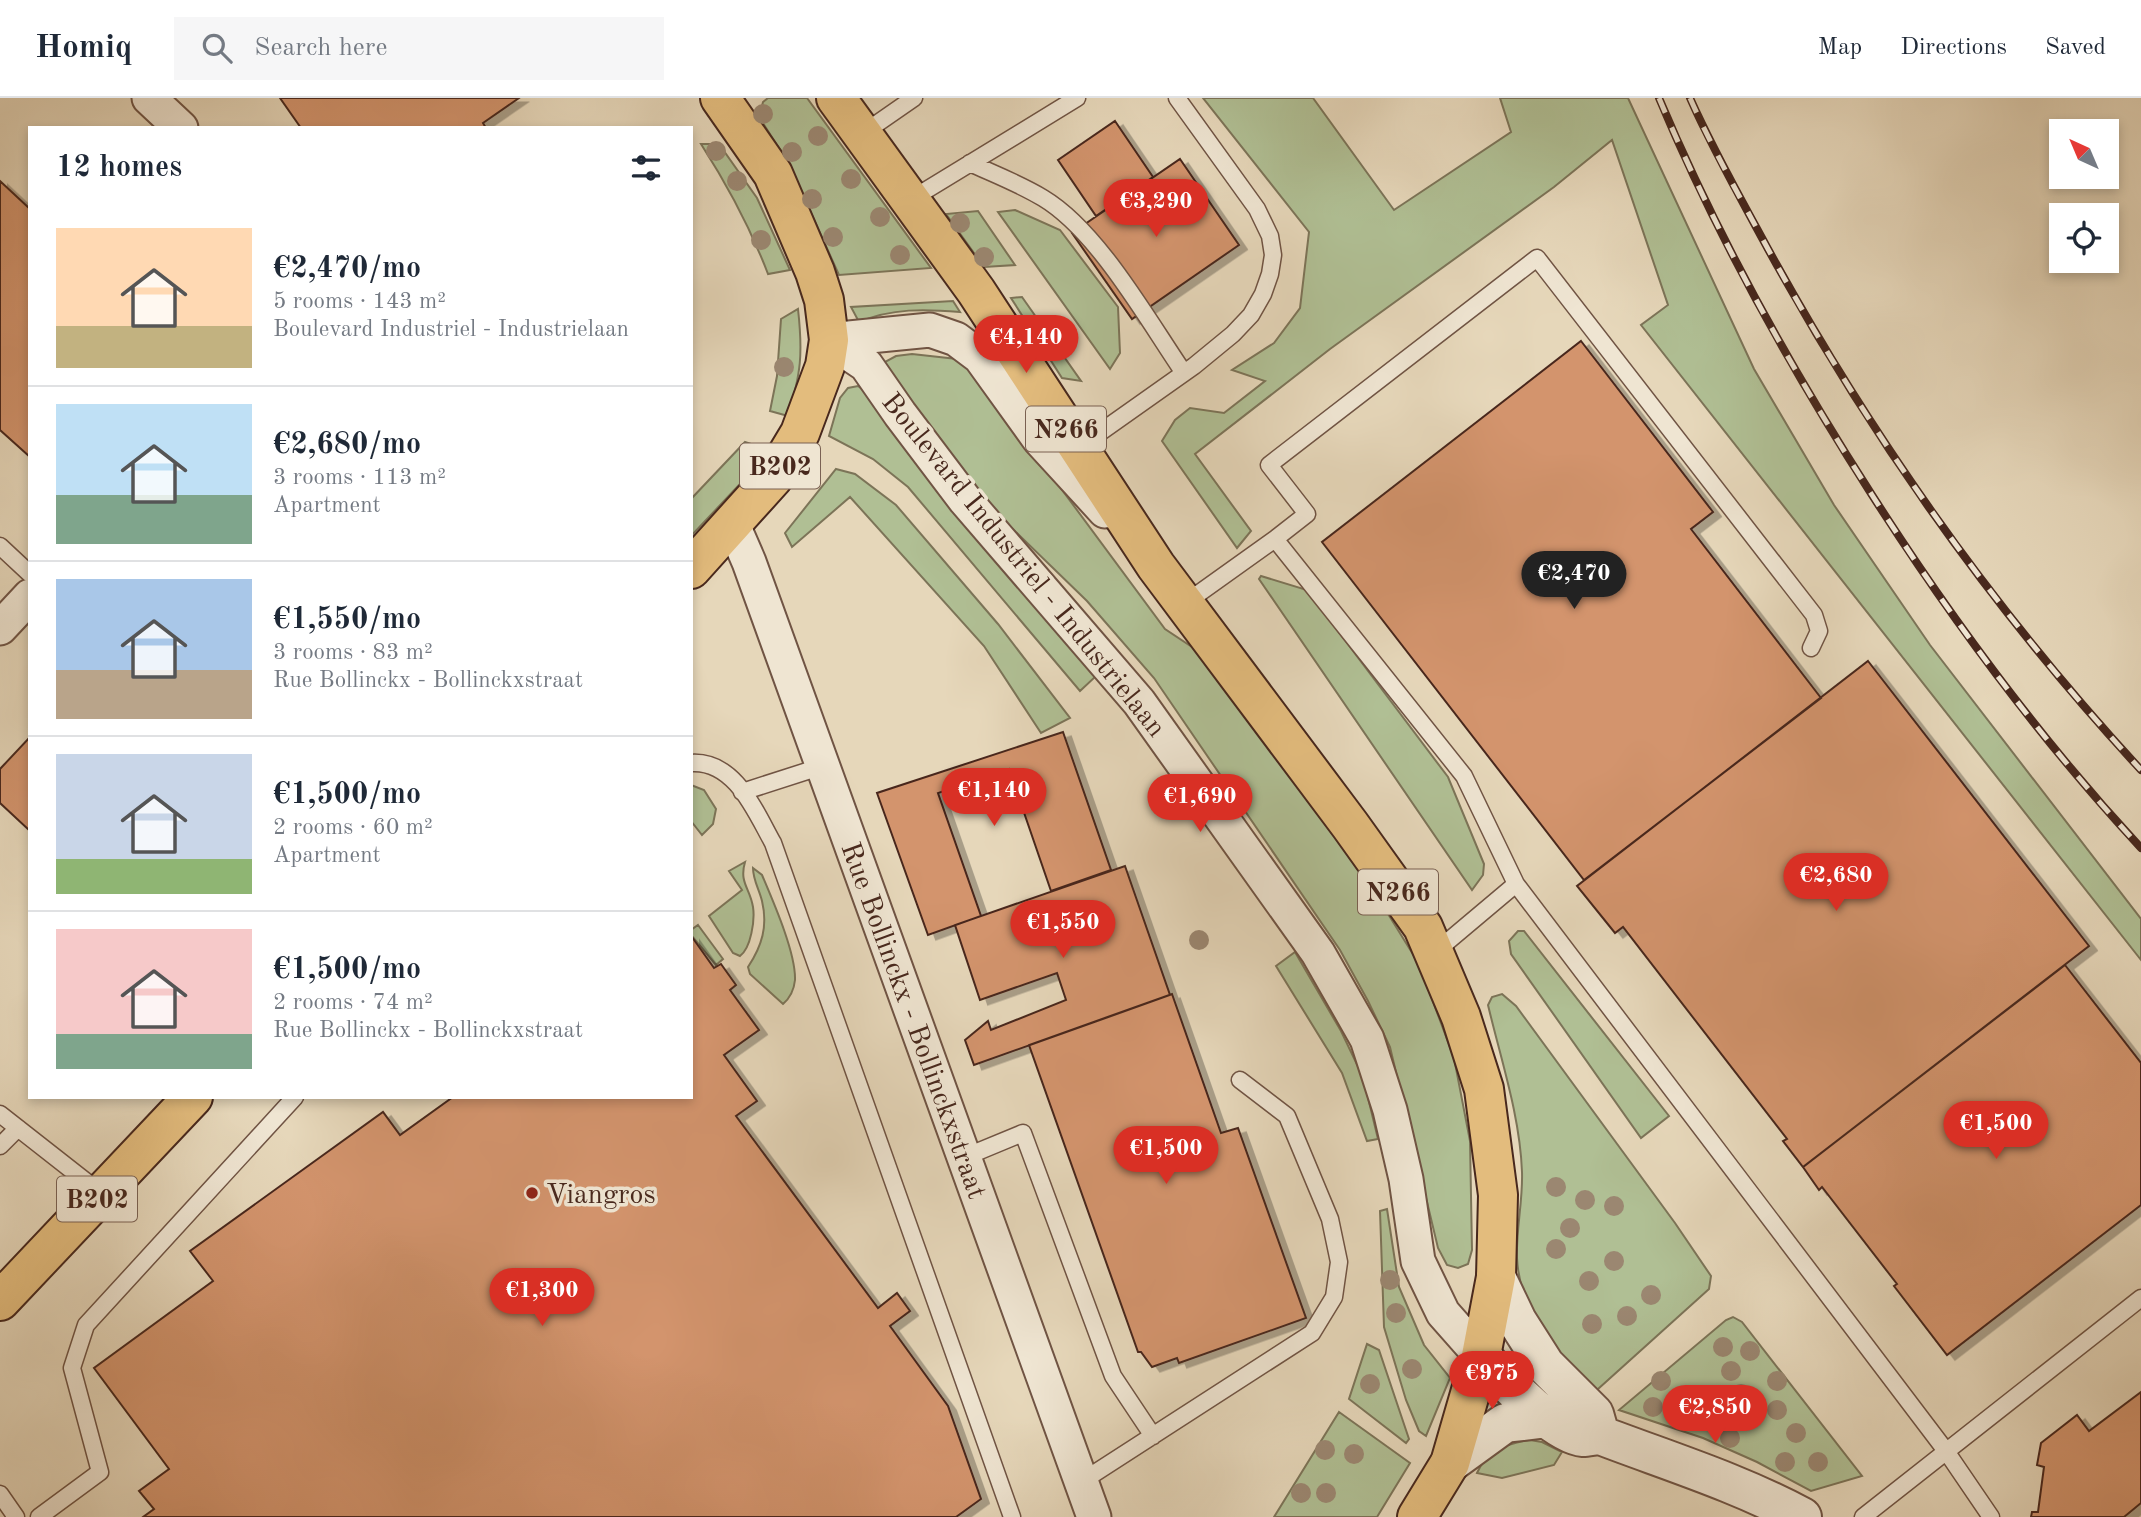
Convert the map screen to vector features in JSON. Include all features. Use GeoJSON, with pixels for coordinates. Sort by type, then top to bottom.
{"type":"FeatureCollection","features":[{"type":"Feature","properties":{"kind":"highway","name":"N266"},"geometry":{"type":"LineString","coordinates":[[836,98],[975,291],[1156,566],[1423,927],[1461,1017],[1484,1089],[1498,1195],[1496,1277]]}},
{"type":"Feature","properties":{"kind":"highway"},"geometry":{"type":"LineString","coordinates":[[723,99],[773,174],[816,272],[824,300],[828,340]]}},
{"type":"Feature","properties":{"kind":"highway","name":"B202"},"geometry":{"type":"LineString","coordinates":[[693,567],[773,478],[800,433],[825,366],[828,340]]}},
{"type":"Feature","properties":{"kind":"highway","name":"B202"},"geometry":{"type":"LineString","coordinates":[[0,1301],[191,1099]]}},
{"type":"Feature","properties":{"kind":"highway"},"geometry":{"type":"LineString","coordinates":[[1417,1517],[1450,1463],[1481,1356],[1496,1277]]}},
{"type":"Feature","properties":{"kind":"street"},"geometry":{"type":"LineString","coordinates":[[149,98],[179,126]]}},
{"type":"Feature","properties":{"kind":"street","name":"N266"},"geometry":{"type":"LineString","coordinates":[[828,340],[930,330],[956,339],[980,357],[1039,439],[1156,566]]}},
{"type":"Feature","properties":{"kind":"street","name":"Boulevard Industriel - Industrielaan"},"geometry":{"type":"LineString","coordinates":[[828,340],[866,365],[965,500],[1139,702],[1318,953],[1367,1039],[1390,1110],[1406,1179],[1418,1261],[1443,1313],[1516,1392],[1548,1418],[1581,1437],[1600,1435],[1724,1479],[1764,1496],[1802,1517]]}},
{"type":"Feature","properties":{"kind":"street","name":"Rue Bollinckx - Bollinckxstraat"},"geometry":{"type":"LineString","coordinates":[[733,524],[1094,1517]]}},
{"type":"Feature","properties":{"kind":"street"},"geometry":{"type":"LineString","coordinates":[[0,628],[28,598]]}},
{"type":"Feature","properties":{"kind":"street","name":"N266"},"geometry":{"type":"LineString","coordinates":[[1496,1277],[1517,1321],[1545,1365],[1594,1414],[1600,1435]]}},
{"type":"Feature","properties":{"kind":"street"},"geometry":{"type":"LineString","coordinates":[[1450,1463],[1505,1423],[1548,1418]]}},
{"type":"Feature","properties":{"kind":"lane"},"geometry":{"type":"LineString","coordinates":[[862,134],[914,98]]}},
{"type":"Feature","properties":{"kind":"lane"},"geometry":{"type":"LineString","coordinates":[[910,200],[1077,98]]}},
{"type":"Feature","properties":{"kind":"lane"},"geometry":{"type":"LineString","coordinates":[[1078,448],[1184,373],[1233,334],[1251,314],[1263,294],[1273,255],[1270,236],[1257,209],[1177,98]]}},
{"type":"Feature","properties":{"kind":"lane"},"geometry":{"type":"LineString","coordinates":[[970,163],[1044,198],[1074,223],[1110,265],[1184,373]]}},
{"type":"Feature","properties":{"kind":"lane"},"geometry":{"type":"LineString","coordinates":[[1184,604],[1307,514],[1269,465],[1537,258],[1814,615],[1819,631],[1811,648]]}},
{"type":"Feature","properties":{"kind":"lane"},"geometry":{"type":"LineString","coordinates":[[1275,539],[1464,776],[1516,884],[1946,1451],[1991,1517]]}},
{"type":"Feature","properties":{"kind":"lane"},"geometry":{"type":"LineString","coordinates":[[0,546],[28,572]]}},
{"type":"Feature","properties":{"kind":"lane"},"geometry":{"type":"LineString","coordinates":[[693,763],[702,762],[721,769],[732,778],[773,843],[1012,1517]]}},
{"type":"Feature","properties":{"kind":"lane"},"geometry":{"type":"LineString","coordinates":[[742,792],[823,766]]}},
{"type":"Feature","properties":{"kind":"lane"},"geometry":{"type":"LineString","coordinates":[[1434,953],[1516,884]]}},
{"type":"Feature","properties":{"kind":"lane"},"geometry":{"type":"LineString","coordinates":[[1081,1482],[1312,1333],[1334,1297],[1339,1262],[1330,1219],[1287,1116],[1240,1080]]}},
{"type":"Feature","properties":{"kind":"lane"},"geometry":{"type":"LineString","coordinates":[[39,1517],[100,1472],[72,1368],[86,1325],[293,1099]]}},
{"type":"Feature","properties":{"kind":"lane"},"geometry":{"type":"LineString","coordinates":[[0,1114],[102,1194]]}},
{"type":"Feature","properties":{"kind":"lane"},"geometry":{"type":"LineString","coordinates":[[0,1146],[18,1128]]}},
{"type":"Feature","properties":{"kind":"lane"},"geometry":{"type":"LineString","coordinates":[[965,1157],[1023,1133],[1113,1376],[1153,1436]]}},
{"type":"Feature","properties":{"kind":"lane"},"geometry":{"type":"LineString","coordinates":[[1863,1517],[2141,1298]]}},
{"type":"Feature","properties":{"kind":"lane"},"geometry":{"type":"LineString","coordinates":[[0,1494],[16,1517]]}},
{"type":"Feature","properties":{"kind":"green space"},"geometry":{"type":"Polygon","coordinates":[[[768,98],[807,98],[931,268],[839,275],[789,164],[759,117],[763,102],[768,98]]]}},
{"type":"Feature","properties":{"kind":"green space"},"geometry":{"type":"Polygon","coordinates":[[[1203,98],[1313,98],[1394,210],[1511,132],[1500,98],[1628,98],[1754,369],[1834,505],[1930,645],[2141,919],[2141,960],[1641,325],[1668,305],[1612,140],[1554,187],[1330,349],[1195,454],[1251,531],[1237,548],[1162,441],[1175,420],[1190,408],[1224,413],[1265,381],[1232,370],[1274,343],[1300,308],[1309,232],[1203,98]]]}},
{"type":"Feature","properties":{"kind":"green space"},"geometry":{"type":"Polygon","coordinates":[[[701,144],[719,144],[757,198],[790,270],[768,274],[738,207],[701,144]]]}},
{"type":"Feature","properties":{"kind":"green space"},"geometry":{"type":"Polygon","coordinates":[[[1015,210],[1060,230],[1118,307],[1120,353],[1110,369],[998,212],[1015,210]]]}},
{"type":"Feature","properties":{"kind":"green space"},"geometry":{"type":"Polygon","coordinates":[[[978,211],[1015,265],[984,267],[946,214],[978,211]]]}},
{"type":"Feature","properties":{"kind":"green space"},"geometry":{"type":"Polygon","coordinates":[[[1022,297],[1081,381],[1062,378],[1011,298],[1022,297]]]}},
{"type":"Feature","properties":{"kind":"green space"},"geometry":{"type":"Polygon","coordinates":[[[953,301],[960,312],[909,311],[884,314],[859,322],[851,307],[953,301]]]}},
{"type":"Feature","properties":{"kind":"green space"},"geometry":{"type":"Polygon","coordinates":[[[798,309],[800,363],[788,416],[770,411],[777,376],[781,319],[798,309]]]}},
{"type":"Feature","properties":{"kind":"green space"},"geometry":{"type":"Polygon","coordinates":[[[912,354],[957,359],[980,379],[1165,629],[1198,651],[1372,888],[1419,964],[1454,1058],[1470,1141],[1472,1250],[1468,1264],[1458,1268],[1447,1265],[1438,1248],[1390,1047],[1340,950],[1154,678],[1087,601],[989,506],[883,363],[896,356],[912,354]]]}},
{"type":"Feature","properties":{"kind":"green space"},"geometry":{"type":"Polygon","coordinates":[[[858,386],[870,395],[1095,677],[1080,691],[908,487],[873,459],[829,436],[840,398],[848,388],[858,386]]]}},
{"type":"Feature","properties":{"kind":"green space"},"geometry":{"type":"Polygon","coordinates":[[[745,442],[769,450],[693,534],[693,497],[745,442]]]}},
{"type":"Feature","properties":{"kind":"green space"},"geometry":{"type":"Polygon","coordinates":[[[836,469],[855,474],[896,505],[998,624],[1070,718],[1041,733],[984,646],[850,497],[792,547],[785,533],[836,469]]]}},
{"type":"Feature","properties":{"kind":"green space"},"geometry":{"type":"Polygon","coordinates":[[[1261,576],[1307,590],[1448,777],[1484,864],[1483,875],[1472,890],[1259,579],[1261,576]]]}},
{"type":"Feature","properties":{"kind":"green space"},"geometry":{"type":"Polygon","coordinates":[[[693,786],[704,790],[716,809],[713,824],[702,835],[693,824],[693,786]]]}},
{"type":"Feature","properties":{"kind":"green space"},"geometry":{"type":"Polygon","coordinates":[[[745,862],[743,875],[752,900],[753,919],[749,940],[740,956],[733,953],[709,916],[742,890],[729,871],[745,862]]]}},
{"type":"Feature","properties":{"kind":"green space"},"geometry":{"type":"Polygon","coordinates":[[[753,868],[762,875],[792,956],[795,980],[790,996],[783,1004],[750,974],[748,967],[757,951],[764,927],[764,910],[753,868]]]}},
{"type":"Feature","properties":{"kind":"green space"},"geometry":{"type":"Polygon","coordinates":[[[698,925],[723,959],[716,965],[693,937],[693,929],[698,925]]]}},
{"type":"Feature","properties":{"kind":"green space"},"geometry":{"type":"Polygon","coordinates":[[[1518,931],[1524,931],[1669,1116],[1641,1138],[1511,954],[1509,941],[1518,931]]]}},
{"type":"Feature","properties":{"kind":"green space"},"geometry":{"type":"Polygon","coordinates":[[[1295,952],[1341,1031],[1363,1077],[1378,1139],[1367,1141],[1342,1073],[1276,966],[1295,952]]]}},
{"type":"Feature","properties":{"kind":"green space"},"geometry":{"type":"Polygon","coordinates":[[[1502,994],[1516,1006],[1711,1276],[1709,1289],[1598,1389],[1589,1390],[1552,1346],[1532,1314],[1520,1278],[1517,1247],[1522,1183],[1520,1151],[1514,1109],[1488,1005],[1492,997],[1502,994]]]}},
{"type":"Feature","properties":{"kind":"green space"},"geometry":{"type":"Polygon","coordinates":[[[1387,1209],[1399,1287],[1424,1345],[1450,1378],[1426,1436],[1419,1431],[1406,1400],[1384,1327],[1380,1211],[1387,1209]]]}},
{"type":"Feature","properties":{"kind":"green space"},"geometry":{"type":"Polygon","coordinates":[[[1733,1317],[1742,1322],[1862,1476],[1811,1491],[1757,1462],[1703,1438],[1619,1410],[1726,1320],[1733,1317]]]}},
{"type":"Feature","properties":{"kind":"green space"},"geometry":{"type":"Polygon","coordinates":[[[1367,1344],[1379,1350],[1409,1439],[1406,1443],[1349,1399],[1367,1344]]]}},
{"type":"Feature","properties":{"kind":"green space"},"geometry":{"type":"Polygon","coordinates":[[[1339,1412],[1410,1463],[1377,1517],[1274,1517],[1339,1412]]]}},
{"type":"Feature","properties":{"kind":"green space"},"geometry":{"type":"Polygon","coordinates":[[[1530,1440],[1542,1442],[1562,1452],[1554,1465],[1502,1478],[1477,1473],[1492,1454],[1514,1443],[1530,1440]]]}},
{"type":"Feature","properties":{"kind":"building"},"geometry":{"type":"Polygon","coordinates":[[[280,98],[519,98],[483,123],[485,126],[300,126],[280,98]]]}},
{"type":"Feature","properties":{"kind":"building"},"geometry":{"type":"Polygon","coordinates":[[[1115,121],[1153,177],[1096,216],[1058,160],[1115,121]]]}},
{"type":"Feature","properties":{"kind":"building"},"geometry":{"type":"Polygon","coordinates":[[[1180,159],[1239,245],[1132,319],[1072,233],[1180,159]]]}},
{"type":"Feature","properties":{"kind":"building"},"geometry":{"type":"Polygon","coordinates":[[[0,181],[28,207],[28,455],[0,430],[0,181]]]}},
{"type":"Feature","properties":{"kind":"building"},"geometry":{"type":"Polygon","coordinates":[[[1581,341],[1713,512],[1691,529],[1821,698],[1584,880],[1322,542],[1581,341]]]}},
{"type":"Feature","properties":{"kind":"building"},"geometry":{"type":"Polygon","coordinates":[[[1868,661],[2089,946],[1803,1167],[1783,1141],[1787,1139],[1623,927],[1615,933],[1577,886],[1868,661]]]}},
{"type":"Feature","properties":{"kind":"building"},"geometry":{"type":"Polygon","coordinates":[[[1063,732],[1111,870],[1051,891],[1009,769],[938,793],[981,916],[928,935],[877,793],[1063,732]]]}},
{"type":"Feature","properties":{"kind":"building"},"geometry":{"type":"Polygon","coordinates":[[[28,739],[28,829],[0,803],[0,769],[28,739]]]}},
{"type":"Feature","properties":{"kind":"building"},"geometry":{"type":"Polygon","coordinates":[[[1125,866],[1170,995],[974,1065],[965,1040],[988,1021],[991,1030],[1066,1000],[1057,973],[980,1000],[955,925],[1125,866]]]}},
{"type":"Feature","properties":{"kind":"building","name":"Viangros"},"geometry":{"type":"Polygon","coordinates":[[[693,938],[714,968],[721,964],[736,985],[730,990],[759,1030],[724,1055],[757,1101],[736,1116],[878,1308],[897,1293],[910,1311],[890,1326],[948,1406],[981,1499],[956,1517],[143,1517],[154,1509],[139,1491],[169,1469],[94,1368],[213,1281],[190,1251],[383,1112],[400,1135],[450,1099],[693,1099],[693,938]]]}},
{"type":"Feature","properties":{"kind":"building"},"geometry":{"type":"Polygon","coordinates":[[[2065,965],[2141,1063],[2141,1205],[1947,1355],[1894,1286],[1897,1284],[1822,1187],[1819,1190],[1803,1167],[2065,965]]]}},
{"type":"Feature","properties":{"kind":"building"},"geometry":{"type":"Polygon","coordinates":[[[1172,994],[1221,1133],[1238,1128],[1306,1318],[1179,1363],[1177,1358],[1152,1367],[1141,1352],[1138,1352],[1029,1045],[1172,994]]]}},
{"type":"Feature","properties":{"kind":"building"},"geometry":{"type":"Polygon","coordinates":[[[2141,1392],[2141,1503],[2124,1517],[2031,1517],[2032,1512],[2038,1512],[2044,1467],[2037,1465],[2041,1443],[2077,1415],[2089,1431],[2141,1392]]]}},
{"type":"Feature","properties":{"kind":"railway"},"geometry":{"type":"LineString","coordinates":[[1659,98],[1705,201],[1757,301],[1872,495],[1999,678],[2068,764],[2141,848]]}},
{"type":"Feature","properties":{"kind":"railway"},"geometry":{"type":"LineString","coordinates":[[1690,98],[1768,249],[1849,388],[1893,455],[1986,586],[2036,649],[2141,770]]}},
{"type":"Feature","properties":{"kind":"place","name":"Viangros"},"geometry":{"type":"Point","coordinates":[532,1193]}}]}
